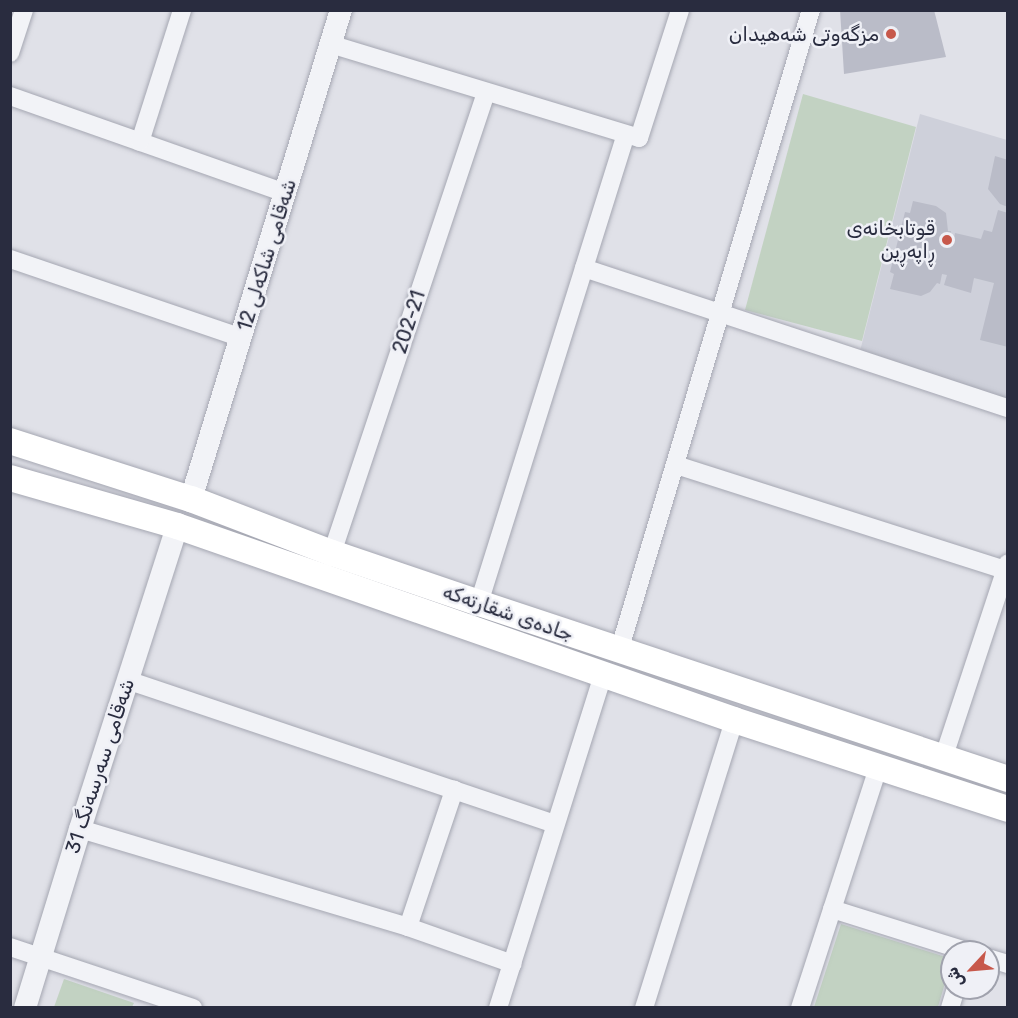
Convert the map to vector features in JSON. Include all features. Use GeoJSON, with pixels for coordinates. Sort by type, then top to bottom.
{"type":"FeatureCollection","features":[{"type":"Feature","properties":{"kind":"main road","name":"جادەی شقارتەکە"},"geometry":{"type":"LineString","coordinates":[[10,441],[191,500],[332,553],[619,651],[1008,779]]}},
{"type":"Feature","properties":{"kind":"main road","name":"جادەی شقارتەکە"},"geometry":{"type":"LineString","coordinates":[[10,478],[177,526],[734,720],[879,765],[1008,809]]}},
{"type":"Feature","properties":{"kind":"street"},"geometry":{"type":"LineString","coordinates":[[10,53],[24,10]]}},
{"type":"Feature","properties":{"kind":"street"},"geometry":{"type":"LineString","coordinates":[[140,142],[182,10]]}},
{"type":"Feature","properties":{"kind":"street","name":"شەقامی شاکەلی 12"},"geometry":{"type":"LineString","coordinates":[[191,500],[341,10]]}},
{"type":"Feature","properties":{"kind":"street"},"geometry":{"type":"LineString","coordinates":[[330,44],[639,138],[680,10]]}},
{"type":"Feature","properties":{"kind":"street"},"geometry":{"type":"LineString","coordinates":[[619,651],[810,11]]}},
{"type":"Feature","properties":{"kind":"street","name":"202-21"},"geometry":{"type":"LineString","coordinates":[[332,553],[486,92]]}},
{"type":"Feature","properties":{"kind":"street"},"geometry":{"type":"LineString","coordinates":[[10,96],[285,193]]}},
{"type":"Feature","properties":{"kind":"street"},"geometry":{"type":"LineString","coordinates":[[479,603],[626,135]]}},
{"type":"Feature","properties":{"kind":"street"},"geometry":{"type":"LineString","coordinates":[[10,259],[242,338]]}},
{"type":"Feature","properties":{"kind":"street"},"geometry":{"type":"LineString","coordinates":[[585,268],[721,315],[1008,408]]}},
{"type":"Feature","properties":{"kind":"street"},"geometry":{"type":"LineString","coordinates":[[676,465],[1006,567],[943,759]]}},
{"type":"Feature","properties":{"kind":"street","name":"شەقامی سەرسەنگ 31"},"geometry":{"type":"LineString","coordinates":[[26,1008],[80,829],[177,526]]}},
{"type":"Feature","properties":{"kind":"street"},"geometry":{"type":"LineString","coordinates":[[498,1008],[554,824],[603,675]]}},
{"type":"Feature","properties":{"kind":"street"},"geometry":{"type":"LineString","coordinates":[[127,680],[554,824]]}},
{"type":"Feature","properties":{"kind":"street"},"geometry":{"type":"LineString","coordinates":[[644,1008],[734,720]]}},
{"type":"Feature","properties":{"kind":"street"},"geometry":{"type":"LineString","coordinates":[[800,1008],[879,765]]}},
{"type":"Feature","properties":{"kind":"street"},"geometry":{"type":"LineString","coordinates":[[408,927],[454,790]]}},
{"type":"Feature","properties":{"kind":"street"},"geometry":{"type":"LineString","coordinates":[[80,829],[408,927],[513,964]]}},
{"type":"Feature","properties":{"kind":"street"},"geometry":{"type":"LineString","coordinates":[[832,909],[940,943]]}},
{"type":"Feature","properties":{"kind":"street"},"geometry":{"type":"LineString","coordinates":[[10,947],[155,1002],[193,1008]]}},
{"type":"Feature","properties":{"kind":"shaded area","name":"قوتابخانەی ڕاپەڕین"},"geometry":{"type":"Polygon","coordinates":[[[920,114],[1007,140],[1007,402],[859,355],[920,114]]]}},
{"type":"Feature","properties":{"kind":"green space"},"geometry":{"type":"Polygon","coordinates":[[[803,94],[916,127],[862,341],[745,310],[803,94]]]}},
{"type":"Feature","properties":{"kind":"green space"},"geometry":{"type":"Polygon","coordinates":[[[841,924],[940,955],[938,1007],[814,1007],[841,924]]]}},
{"type":"Feature","properties":{"kind":"green space"},"geometry":{"type":"Polygon","coordinates":[[[64,979],[134,1003],[132,1007],[54,1007],[64,979]]]}},
{"type":"Feature","properties":{"kind":"building","name":"مزگەوتی شەهیدان"},"geometry":{"type":"Polygon","coordinates":[[[840,10],[934,10],[946,57],[844,74],[840,10]]]}},
{"type":"Feature","properties":{"kind":"building"},"geometry":{"type":"Polygon","coordinates":[[[995,156],[1008,160],[1008,207],[1000,204],[988,189],[995,156]]]}},
{"type":"Feature","properties":{"kind":"building"},"geometry":{"type":"Polygon","coordinates":[[[913,201],[936,206],[946,213],[948,231],[951,231],[949,242],[953,243],[955,233],[981,239],[984,230],[992,232],[998,210],[1008,213],[1008,347],[980,340],[994,283],[974,278],[971,293],[944,285],[947,275],[942,274],[940,284],[937,283],[930,292],[921,296],[890,289],[894,274],[890,272],[905,212],[910,213],[913,201]]]}},
{"type":"Feature","properties":{"kind":"place","name":"مزگەوتی شەهیدان"},"geometry":{"type":"Point","coordinates":[891,34]}},
{"type":"Feature","properties":{"kind":"place","name":"قوتابخانەی ڕاپەڕین"},"geometry":{"type":"Point","coordinates":[947,240]}}]}
